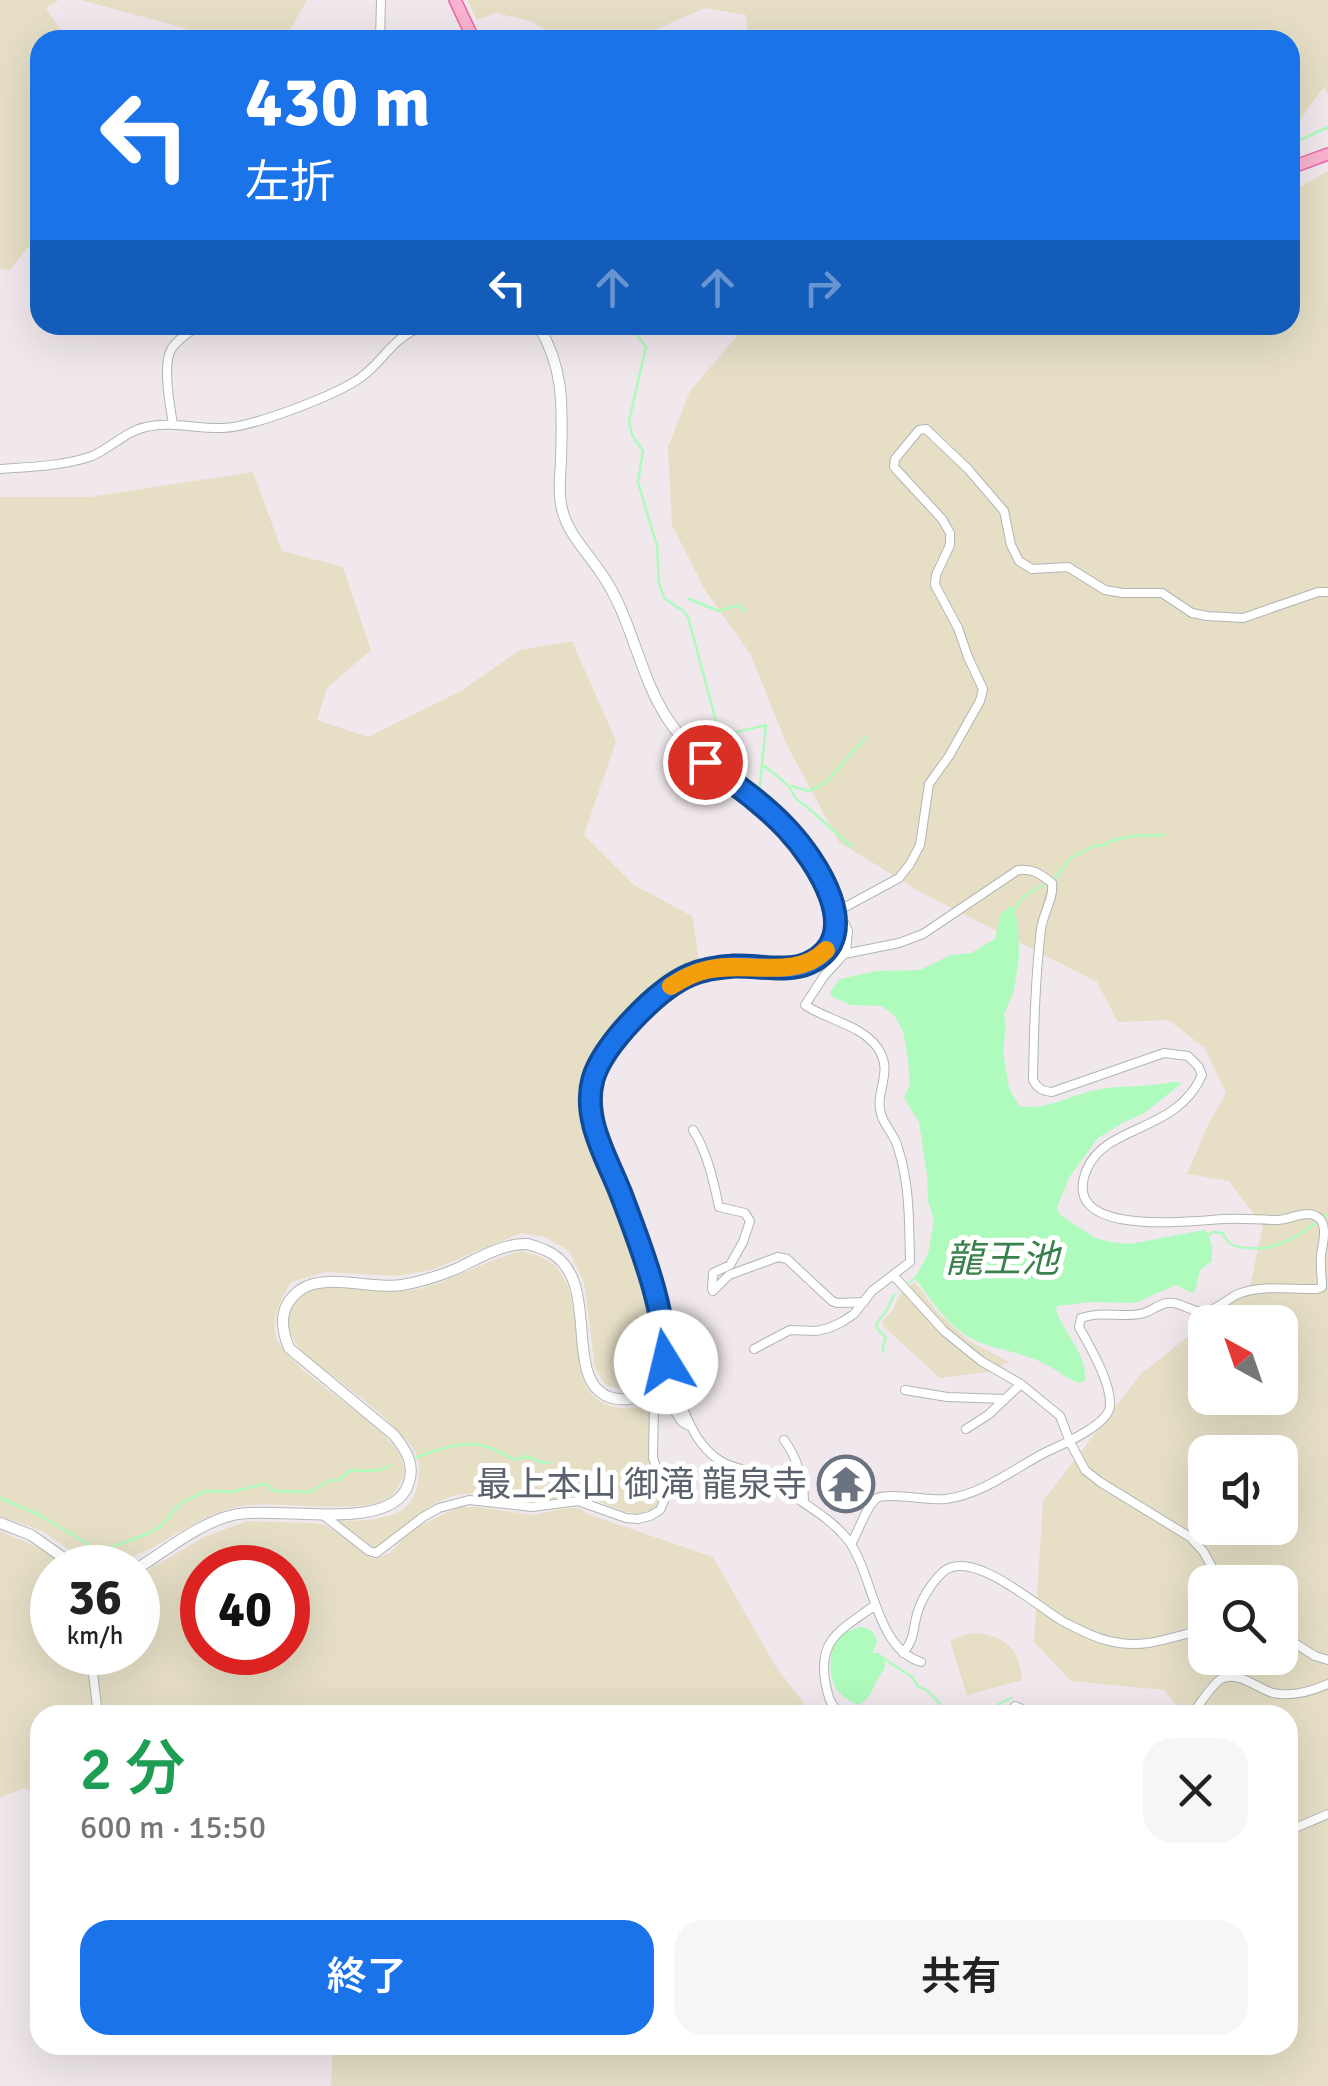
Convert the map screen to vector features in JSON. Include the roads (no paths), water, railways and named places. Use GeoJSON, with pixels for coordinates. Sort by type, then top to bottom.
{"type":"FeatureCollection","features":[{"type":"Feature","properties":{"kind":"main road"},"geometry":{"type":"LineString","coordinates":[[455,0],[469,30]]}},
{"type":"Feature","properties":{"kind":"main road"},"geometry":{"type":"LineString","coordinates":[[1300,164],[1328,154]]}},
{"type":"Feature","properties":{"kind":"street"},"geometry":{"type":"LineString","coordinates":[[380,0],[380,30]]}},
{"type":"Feature","properties":{"kind":"street"},"geometry":{"type":"LineString","coordinates":[[173,424],[168,355],[187,335]]}},
{"type":"Feature","properties":{"kind":"street"},"geometry":{"type":"LineString","coordinates":[[0,469],[93,455],[148,426],[219,428],[258,421],[355,382],[404,335]]}},
{"type":"Feature","properties":{"kind":"street"},"geometry":{"type":"LineString","coordinates":[[160,1554],[230,1516],[262,1512],[368,1513],[401,1498],[412,1468],[407,1451],[290,1348],[282,1331],[284,1310],[296,1292],[307,1285],[321,1282],[397,1286],[451,1271],[496,1250],[526,1244],[550,1252],[576,1286],[588,1373],[606,1396],[641,1397],[654,1390],[663,1379],[665,1344],[640,1248],[592,1120],[592,1081],[614,1042],[673,984],[708,969],[808,964],[824,953],[834,938],[836,915],[826,887],[790,832],[705,762],[679,737],[663,713],[623,612],[603,575],[574,537],[562,510],[560,486],[563,398],[558,369],[543,335]]}},
{"type":"Feature","properties":{"kind":"street"},"geometry":{"type":"LineString","coordinates":[[836,915],[899,878],[910,864],[920,845],[929,784],[949,756],[983,690],[935,584],[950,545],[950,533],[942,518],[894,468],[895,459],[919,430],[926,428],[1004,510],[1011,546],[1019,561],[1032,570],[1068,566],[1106,590],[1123,594],[1162,593],[1192,613],[1207,616],[1243,618],[1328,592]]}},
{"type":"Feature","properties":{"kind":"street"},"geometry":{"type":"LineString","coordinates":[[844,954],[923,934],[1018,870],[1036,872],[1052,883],[1053,890],[1042,919],[1034,996],[1036,1086],[1052,1092],[1164,1052],[1188,1056],[1202,1076],[1183,1104],[1108,1145],[1093,1158],[1083,1185],[1084,1198],[1092,1209],[1122,1221],[1282,1220],[1306,1213],[1318,1216],[1324,1224],[1322,1287],[1240,1293],[1208,1311],[1173,1303],[1144,1313],[1095,1313],[1081,1318],[1079,1327],[1099,1367],[1110,1406],[1108,1414],[1070,1442],[1000,1480],[954,1498],[881,1496],[872,1502],[851,1544]]}},
{"type":"Feature","properties":{"kind":"street"},"geometry":{"type":"LineString","coordinates":[[754,1350],[790,1330],[829,1328],[854,1314],[872,1291],[910,1262],[911,1223],[904,1166],[896,1138],[879,1109],[884,1061],[868,1037],[805,1005],[844,954],[848,931],[836,915]]}},
{"type":"Feature","properties":{"kind":"street"},"geometry":{"type":"LineString","coordinates":[[693,1130],[702,1143],[719,1207],[745,1214],[750,1221],[730,1266],[713,1274],[712,1289],[729,1274],[778,1257],[786,1259],[832,1301],[864,1302]]}},
{"type":"Feature","properties":{"kind":"street"},"geometry":{"type":"LineString","coordinates":[[894,1276],[944,1331],[1060,1416],[1085,1470],[1190,1537],[1203,1550],[1210,1565]]}},
{"type":"Feature","properties":{"kind":"street"},"geometry":{"type":"LineString","coordinates":[[663,1379],[689,1426],[720,1461],[769,1476],[834,1524],[851,1544],[892,1639],[908,1658],[921,1662]]}},
{"type":"Feature","properties":{"kind":"street"},"geometry":{"type":"LineString","coordinates":[[966,1429],[988,1415],[1021,1384]]}},
{"type":"Feature","properties":{"kind":"street"},"geometry":{"type":"LineString","coordinates":[[906,1390],[947,1397],[1004,1399]]}},
{"type":"Feature","properties":{"kind":"street"},"geometry":{"type":"LineString","coordinates":[[323,1515],[376,1553],[439,1508],[469,1500],[532,1508],[578,1501],[638,1519],[660,1510],[664,1500],[653,1458],[654,1405],[664,1399],[689,1426]]}},
{"type":"Feature","properties":{"kind":"street"},"geometry":{"type":"LineString","coordinates":[[784,1440],[804,1487],[804,1502]]}},
{"type":"Feature","properties":{"kind":"street"},"geometry":{"type":"LineString","coordinates":[[0,1524],[31,1535],[45,1545]]}},
{"type":"Feature","properties":{"kind":"street"},"geometry":{"type":"LineString","coordinates":[[903,1653],[912,1642],[918,1609],[929,1589],[940,1574],[958,1566],[980,1570],[1020,1590],[1066,1624],[1104,1640],[1140,1645],[1188,1633]]}},
{"type":"Feature","properties":{"kind":"street"},"geometry":{"type":"LineString","coordinates":[[831,1705],[824,1671],[825,1649],[832,1638],[875,1605]]}},
{"type":"Feature","properties":{"kind":"street"},"geometry":{"type":"LineString","coordinates":[[1298,1645],[1328,1660]]}},
{"type":"Feature","properties":{"kind":"street"},"geometry":{"type":"LineString","coordinates":[[93,1675],[97,1705]]}},
{"type":"Feature","properties":{"kind":"street"},"geometry":{"type":"LineString","coordinates":[[1199,1705],[1218,1680],[1226,1676],[1275,1694],[1306,1692],[1328,1684]]}},
{"type":"Feature","properties":{"kind":"street"},"geometry":{"type":"LineString","coordinates":[[1298,1827],[1328,1814]]}},
{"type":"Feature","properties":{"kind":"water","name":"龍王池"},"geometry":{"type":"Polygon","coordinates":[[[1012,905],[1018,926],[1019,958],[1014,990],[1004,1015],[1003,1051],[1009,1088],[1019,1106],[1048,1104],[1103,1089],[1182,1083],[1143,1114],[1098,1138],[1070,1176],[1057,1207],[1059,1214],[1095,1238],[1130,1244],[1204,1230],[1212,1248],[1212,1261],[1200,1270],[1192,1293],[1176,1285],[1135,1303],[1057,1306],[1085,1370],[1085,1380],[1080,1383],[1050,1366],[963,1334],[916,1279],[892,1296],[920,1269],[928,1254],[934,1220],[928,1201],[919,1122],[904,1098],[910,1084],[903,1031],[894,1015],[882,1006],[851,1005],[830,992],[840,979],[877,971],[920,970],[951,955],[971,953],[995,939],[1001,914],[1012,905]]]}},
{"type":"Feature","properties":{"kind":"water"},"geometry":{"type":"Polygon","coordinates":[[[859,1627],[875,1635],[877,1642],[872,1653],[884,1657],[885,1669],[867,1699],[857,1705],[837,1690],[831,1660],[838,1639],[859,1627]]]}},
{"type":"Feature","properties":{"kind":"waterway"},"geometry":{"type":"LineString","coordinates":[[1300,140],[1328,127]]}},
{"type":"Feature","properties":{"kind":"waterway"},"geometry":{"type":"LineString","coordinates":[[637,335],[646,347],[629,421],[632,435],[643,451],[638,482],[657,546],[664,598],[688,617],[720,736]]}},
{"type":"Feature","properties":{"kind":"waterway"},"geometry":{"type":"LineString","coordinates":[[689,599],[719,611],[738,605],[746,611]]}},
{"type":"Feature","properties":{"kind":"waterway"},"geometry":{"type":"LineString","coordinates":[[697,743],[766,725],[759,795]]}},
{"type":"Feature","properties":{"kind":"waterway"},"geometry":{"type":"LineString","coordinates":[[792,786],[808,791],[820,786],[866,737]]}},
{"type":"Feature","properties":{"kind":"waterway"},"geometry":{"type":"LineString","coordinates":[[763,765],[852,847]]}},
{"type":"Feature","properties":{"kind":"waterway"},"geometry":{"type":"LineString","coordinates":[[1052,879],[1069,859],[1095,845],[1132,836],[1165,835]]}},
{"type":"Feature","properties":{"kind":"waterway"},"geometry":{"type":"LineString","coordinates":[[1014,910],[1025,895],[1046,884]]}},
{"type":"Feature","properties":{"kind":"waterway"},"geometry":{"type":"LineString","coordinates":[[1208,1235],[1223,1233],[1230,1243],[1240,1247],[1270,1247],[1301,1233],[1328,1214]]}},
{"type":"Feature","properties":{"kind":"waterway"},"geometry":{"type":"LineString","coordinates":[[883,1352],[886,1338],[877,1323],[894,1295]]}},
{"type":"Feature","properties":{"kind":"waterway"},"geometry":{"type":"LineString","coordinates":[[417,1457],[476,1444],[516,1460],[527,1456],[551,1463]]}},
{"type":"Feature","properties":{"kind":"waterway"},"geometry":{"type":"LineString","coordinates":[[0,1498],[41,1516],[98,1550],[149,1533],[160,1527],[180,1504],[207,1491],[231,1492],[264,1484],[275,1491],[309,1492],[339,1480],[351,1470],[376,1471],[391,1465]]}},
{"type":"Feature","properties":{"kind":"waterway"},"geometry":{"type":"LineString","coordinates":[[883,1658],[912,1677],[941,1705]]}},
{"type":"Feature","properties":{"kind":"waterway"},"geometry":{"type":"LineString","coordinates":[[997,1705],[1011,1698]]}},
{"type":"Feature","properties":{"kind":"place","name":"最上本山 御滝 龍泉寺"},"geometry":{"type":"Point","coordinates":[846,1484]}}]}
